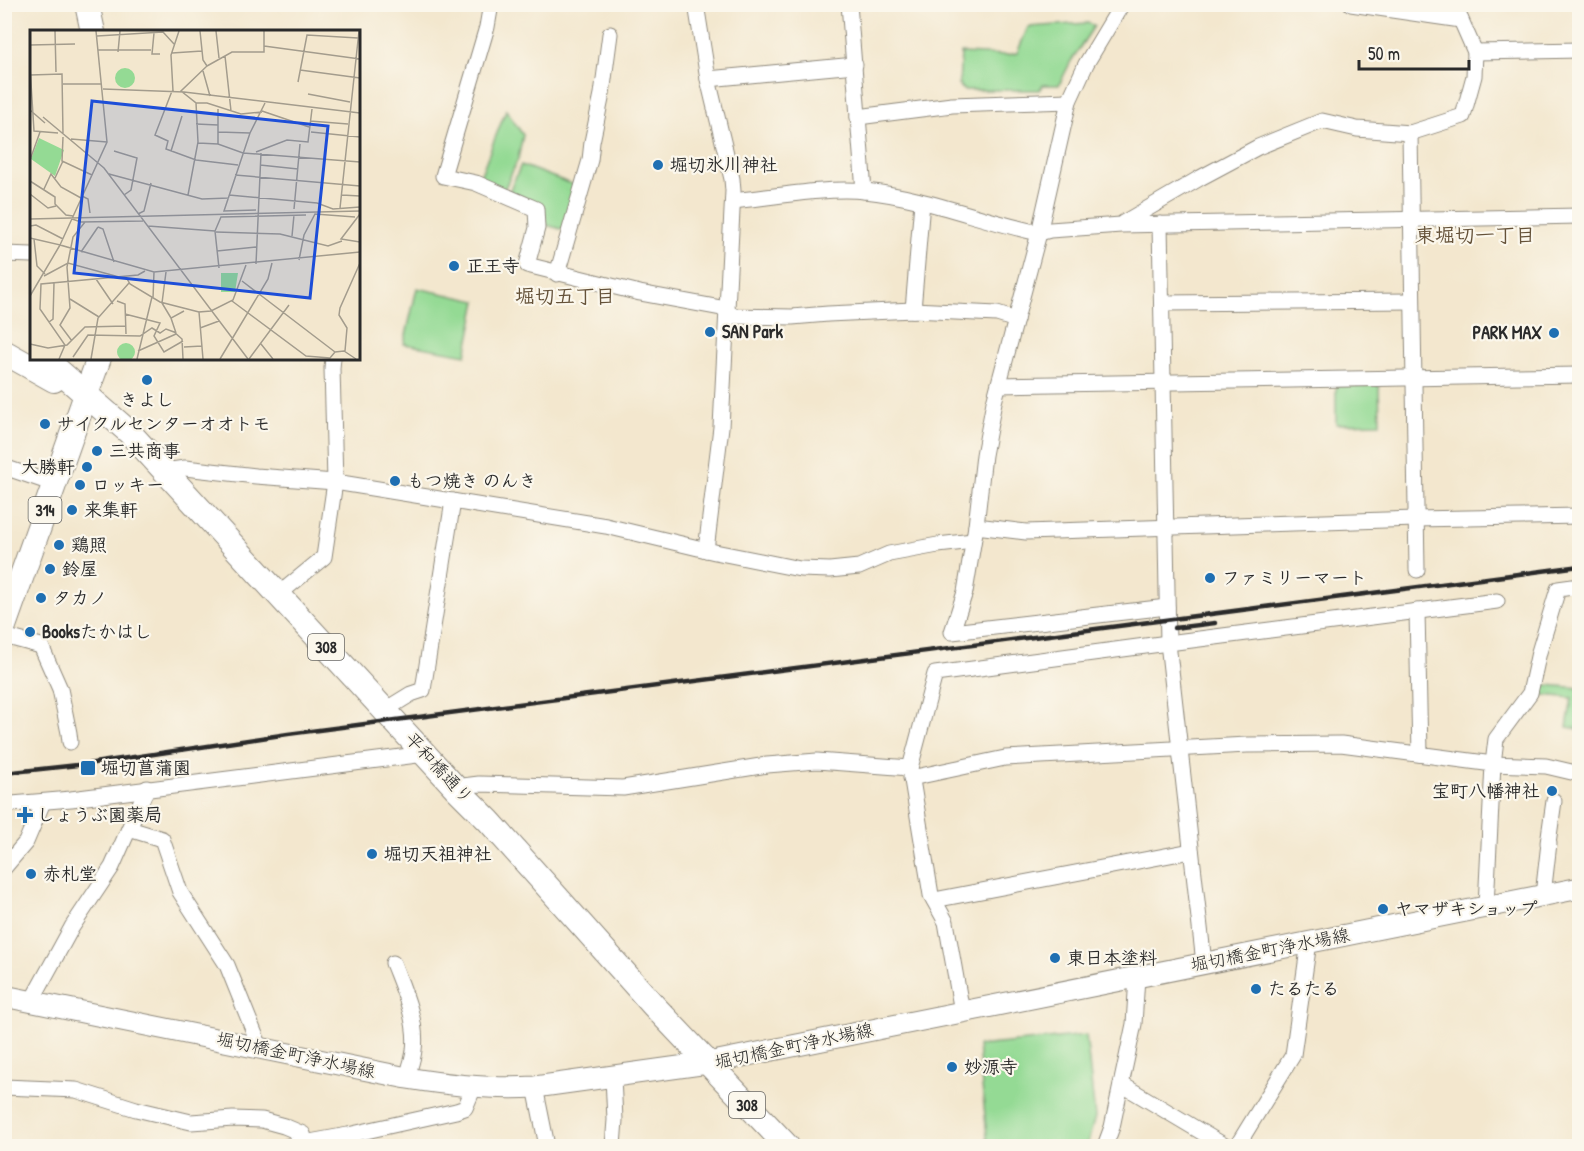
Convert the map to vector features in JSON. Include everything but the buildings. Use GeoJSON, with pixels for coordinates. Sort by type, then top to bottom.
{"type":"FeatureCollection","features":[{"type":"Feature","properties":{"kind":"main road"},"geometry":{"type":"LineString","coordinates":[[87,4],[93,30]]}},
{"type":"Feature","properties":{"kind":"main road"},"geometry":{"type":"LineString","coordinates":[[4,336],[30,352]]}},
{"type":"Feature","properties":{"kind":"main road","name":"平和橋通り"},"geometry":{"type":"LineString","coordinates":[[4,352],[46,376],[86,394]]}},
{"type":"Feature","properties":{"kind":"main road","name":"平和橋通り"},"geometry":{"type":"LineString","coordinates":[[44,360],[129,432],[165,471],[199,520],[279,595],[489,821],[708,1063],[787,1146]]}},
{"type":"Feature","properties":{"kind":"main road","name":"314"},"geometry":{"type":"LineString","coordinates":[[4,627],[98,360]]}},
{"type":"Feature","properties":{"kind":"street"},"geometry":{"type":"LineString","coordinates":[[491,4],[443,176],[476,183],[536,209],[537,228],[528,265],[640,293],[721,308],[734,316],[792,317],[913,310],[997,314],[1016,320]]}},
{"type":"Feature","properties":{"kind":"street"},"geometry":{"type":"LineString","coordinates":[[696,4],[708,79],[732,179],[733,201],[721,427],[706,550]]}},
{"type":"Feature","properties":{"kind":"street"},"geometry":{"type":"LineString","coordinates":[[849,4],[864,190]]}},
{"type":"Feature","properties":{"kind":"street"},"geometry":{"type":"LineString","coordinates":[[1122,4],[1086,64],[1069,101],[1039,233],[999,385],[984,455],[965,592],[952,632],[1167,607]]}},
{"type":"Feature","properties":{"kind":"street"},"geometry":{"type":"LineString","coordinates":[[1121,225],[1258,147],[1322,121],[1357,129],[1410,133],[1463,116],[1474,76],[1474,52],[1459,12],[1351,4]]}},
{"type":"Feature","properties":{"kind":"street"},"geometry":{"type":"LineString","coordinates":[[557,273],[590,160],[610,34]]}},
{"type":"Feature","properties":{"kind":"street"},"geometry":{"type":"LineString","coordinates":[[1474,52],[1580,50]]}},
{"type":"Feature","properties":{"kind":"street"},"geometry":{"type":"LineString","coordinates":[[708,79],[855,65]]}},
{"type":"Feature","properties":{"kind":"street"},"geometry":{"type":"LineString","coordinates":[[858,117],[952,105],[1069,101]]}},
{"type":"Feature","properties":{"kind":"street"},"geometry":{"type":"LineString","coordinates":[[1410,133],[1417,570]]}},
{"type":"Feature","properties":{"kind":"street"},"geometry":{"type":"LineString","coordinates":[[733,201],[826,191],[864,190],[890,194],[1039,233],[1121,225],[1580,216]]}},
{"type":"Feature","properties":{"kind":"street"},"geometry":{"type":"LineString","coordinates":[[913,310],[922,202]]}},
{"type":"Feature","properties":{"kind":"street"},"geometry":{"type":"LineString","coordinates":[[1160,224],[1168,643],[1204,963]]}},
{"type":"Feature","properties":{"kind":"street"},"geometry":{"type":"LineString","coordinates":[[4,254],[30,255]]}},
{"type":"Feature","properties":{"kind":"street"},"geometry":{"type":"LineString","coordinates":[[1162,303],[1412,301]]}},
{"type":"Feature","properties":{"kind":"street"},"geometry":{"type":"LineString","coordinates":[[279,595],[324,557],[335,482],[333,360]]}},
{"type":"Feature","properties":{"kind":"street"},"geometry":{"type":"LineString","coordinates":[[999,385],[1580,375]]}},
{"type":"Feature","properties":{"kind":"street"},"geometry":{"type":"LineString","coordinates":[[4,467],[54,484]]}},
{"type":"Feature","properties":{"kind":"street"},"geometry":{"type":"LineString","coordinates":[[165,471],[185,468],[335,482],[606,526],[800,569],[830,570],[859,567],[889,554],[938,545],[974,533],[1580,516]]}},
{"type":"Feature","properties":{"kind":"street"},"geometry":{"type":"LineString","coordinates":[[385,710],[411,694],[423,690],[453,501]]}},
{"type":"Feature","properties":{"kind":"street"},"geometry":{"type":"LineString","coordinates":[[1486,906],[1496,739],[1530,693],[1539,652],[1558,589],[1580,586]]}},
{"type":"Feature","properties":{"kind":"street"},"geometry":{"type":"LineString","coordinates":[[962,1012],[946,922],[932,895],[910,773],[935,674],[1497,601]]}},
{"type":"Feature","properties":{"kind":"street"},"geometry":{"type":"LineString","coordinates":[[1417,611],[1420,754]]}},
{"type":"Feature","properties":{"kind":"street"},"geometry":{"type":"LineString","coordinates":[[4,636],[41,646],[60,689],[70,742]]}},
{"type":"Feature","properties":{"kind":"street"},"geometry":{"type":"LineString","coordinates":[[455,787],[479,784],[623,788],[767,765],[817,761],[910,773],[1005,759],[1247,745],[1341,744],[1493,764],[1546,766],[1580,774]]}},
{"type":"Feature","properties":{"kind":"street"},"geometry":{"type":"LineString","coordinates":[[4,801],[12,804],[42,802],[425,754]]}},
{"type":"Feature","properties":{"kind":"street"},"geometry":{"type":"LineString","coordinates":[[31,1002],[72,927],[111,867],[147,788]]}},
{"type":"Feature","properties":{"kind":"street"},"geometry":{"type":"LineString","coordinates":[[1543,895],[1554,801]]}},
{"type":"Feature","properties":{"kind":"street"},"geometry":{"type":"LineString","coordinates":[[4,868],[26,843],[42,802]]}},
{"type":"Feature","properties":{"kind":"street"},"geometry":{"type":"LineString","coordinates":[[129,829],[162,839],[180,892],[227,965],[260,1047]]}},
{"type":"Feature","properties":{"kind":"street"},"geometry":{"type":"LineString","coordinates":[[934,900],[1191,851]]}},
{"type":"Feature","properties":{"kind":"street","name":"堀切橋金町浄水場線"},"geometry":{"type":"LineString","coordinates":[[4,996],[407,1078],[474,1087],[535,1088],[708,1063],[1580,888]]}},
{"type":"Feature","properties":{"kind":"street"},"geometry":{"type":"LineString","coordinates":[[1237,1146],[1293,1055],[1309,942]]}},
{"type":"Feature","properties":{"kind":"street"},"geometry":{"type":"LineString","coordinates":[[393,963],[408,1001],[414,1034],[414,1050],[407,1078]]}},
{"type":"Feature","properties":{"kind":"street"},"geometry":{"type":"LineString","coordinates":[[1105,1146],[1112,1127],[1134,1024],[1137,977]]}},
{"type":"Feature","properties":{"kind":"street"},"geometry":{"type":"LineString","coordinates":[[613,1077],[615,1120],[613,1146]]}},
{"type":"Feature","properties":{"kind":"street"},"geometry":{"type":"LineString","coordinates":[[1121,1084],[1225,1146]]}},
{"type":"Feature","properties":{"kind":"street"},"geometry":{"type":"LineString","coordinates":[[4,1087],[76,1090],[135,1109],[191,1122],[262,1120],[303,1134],[306,1143]]}},
{"type":"Feature","properties":{"kind":"street"},"geometry":{"type":"LineString","coordinates":[[288,1146],[351,1141],[465,1108],[474,1087]]}},
{"type":"Feature","properties":{"kind":"street"},"geometry":{"type":"LineString","coordinates":[[535,1088],[547,1146]]}},
{"type":"Feature","properties":{"kind":"green space"},"geometry":{"type":"Polygon","coordinates":[[[1088,23],[1094,26],[1071,61],[1059,85],[1043,85],[1039,90],[963,90],[959,85],[961,53],[1008,55],[1017,53],[1028,27],[1088,23]]]}},
{"type":"Feature","properties":{"kind":"green space"},"geometry":{"type":"Polygon","coordinates":[[[506,110],[523,135],[518,159],[504,190],[479,179],[506,110]]]}},
{"type":"Feature","properties":{"kind":"green space"},"geometry":{"type":"Polygon","coordinates":[[[521,165],[577,186],[565,230],[542,224],[544,211],[542,205],[509,192],[521,165]]]}},
{"type":"Feature","properties":{"kind":"green space"},"geometry":{"type":"Polygon","coordinates":[[[417,288],[477,301],[466,355],[404,344],[417,288]]]}},
{"type":"Feature","properties":{"kind":"green space"},"geometry":{"type":"Polygon","coordinates":[[[1379,385],[1380,423],[1336,424],[1336,386],[1379,385]]]}},
{"type":"Feature","properties":{"kind":"green space"},"geometry":{"type":"Polygon","coordinates":[[[1537,684],[1579,688],[1579,729],[1567,727],[1572,698],[1534,694],[1537,684]]]}},
{"type":"Feature","properties":{"kind":"green space"},"geometry":{"type":"Polygon","coordinates":[[[1086,1035],[1095,1117],[1087,1146],[988,1146],[978,1046],[1086,1035]]]}},
{"type":"Feature","properties":{"kind":"railway"},"geometry":{"type":"LineString","coordinates":[[4,773],[87,764],[288,734],[1580,566]]}},
{"type":"Feature","properties":{"kind":"railway"},"geometry":{"type":"LineString","coordinates":[[1174,628],[1215,623]]}},
{"type":"Feature","properties":{"kind":"place","name":"堀切氷川神社"},"geometry":{"type":"Point","coordinates":[658,165]}},
{"type":"Feature","properties":{"kind":"place","name":"正王寺"},"geometry":{"type":"Point","coordinates":[454,266]}},
{"type":"Feature","properties":{"kind":"place","name":"SAN Park"},"geometry":{"type":"Point","coordinates":[710,332]}},
{"type":"Feature","properties":{"kind":"place","name":"PARK MAX"},"geometry":{"type":"Point","coordinates":[1554,333]}},
{"type":"Feature","properties":{"kind":"place","name":"きよし"},"geometry":{"type":"Point","coordinates":[147,380]}},
{"type":"Feature","properties":{"kind":"place","name":"サイクルセンターオオトモ"},"geometry":{"type":"Point","coordinates":[45,424]}},
{"type":"Feature","properties":{"kind":"place","name":"三共商事"},"geometry":{"type":"Point","coordinates":[97,451]}},
{"type":"Feature","properties":{"kind":"place","name":"大勝軒"},"geometry":{"type":"Point","coordinates":[87,467]}},
{"type":"Feature","properties":{"kind":"place","name":"もつ焼き のんき"},"geometry":{"type":"Point","coordinates":[395,481]}},
{"type":"Feature","properties":{"kind":"place","name":"ロッキー"},"geometry":{"type":"Point","coordinates":[80,485]}},
{"type":"Feature","properties":{"kind":"place","name":"来集軒"},"geometry":{"type":"Point","coordinates":[72,510]}},
{"type":"Feature","properties":{"kind":"place","name":"鶏照"},"geometry":{"type":"Point","coordinates":[59,545]}},
{"type":"Feature","properties":{"kind":"place","name":"鈴屋"},"geometry":{"type":"Point","coordinates":[50,569]}},
{"type":"Feature","properties":{"kind":"place","name":"ファミリーマート"},"geometry":{"type":"Point","coordinates":[1210,578]}},
{"type":"Feature","properties":{"kind":"place","name":"タカノ"},"geometry":{"type":"Point","coordinates":[41,598]}},
{"type":"Feature","properties":{"kind":"place","name":"Booksたかはし"},"geometry":{"type":"Point","coordinates":[30,632]}},
{"type":"Feature","properties":{"kind":"place","name":"堀切菖蒲園"},"geometry":{"type":"Point","coordinates":[88,768]}},
{"type":"Feature","properties":{"kind":"place","name":"宝町八幡神社"},"geometry":{"type":"Point","coordinates":[1552,791]}},
{"type":"Feature","properties":{"kind":"place","name":"しょうぶ園薬局"},"geometry":{"type":"Point","coordinates":[25,815]}},
{"type":"Feature","properties":{"kind":"place","name":"堀切天祖神社"},"geometry":{"type":"Point","coordinates":[372,854]}},
{"type":"Feature","properties":{"kind":"place","name":"赤札堂"},"geometry":{"type":"Point","coordinates":[31,874]}},
{"type":"Feature","properties":{"kind":"place","name":"ヤマザキショップ"},"geometry":{"type":"Point","coordinates":[1383,909]}},
{"type":"Feature","properties":{"kind":"place","name":"東日本塗料"},"geometry":{"type":"Point","coordinates":[1055,958]}},
{"type":"Feature","properties":{"kind":"place","name":"たるたる"},"geometry":{"type":"Point","coordinates":[1256,989]}},
{"type":"Feature","properties":{"kind":"place","name":"妙源寺"},"geometry":{"type":"Point","coordinates":[952,1067]}},
{"type":"Feature","properties":{"kind":"district","name":"東堀切一丁目"},"geometry":{"type":"Point","coordinates":[1475,235]}},
{"type":"Feature","properties":{"kind":"district","name":"堀切五丁目"},"geometry":{"type":"Point","coordinates":[565,296]}}]}
